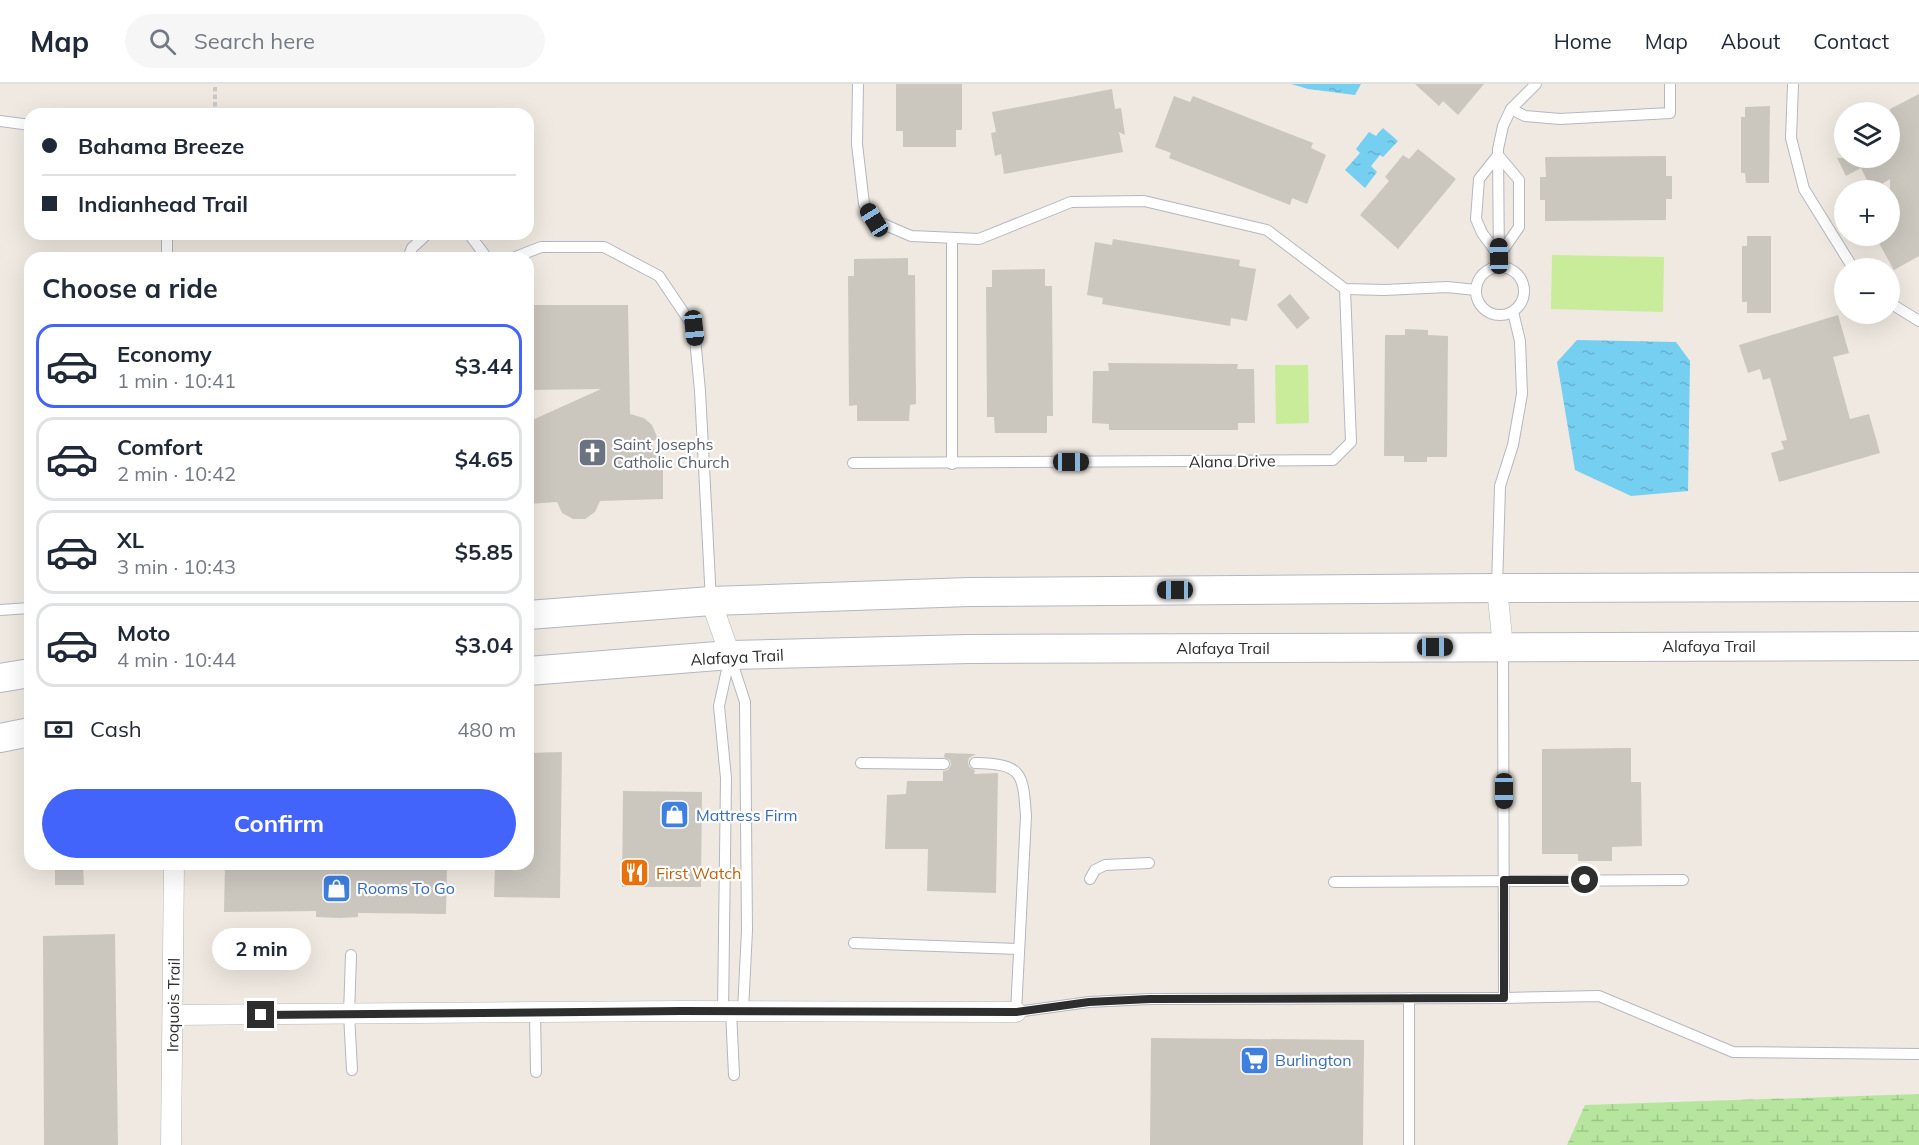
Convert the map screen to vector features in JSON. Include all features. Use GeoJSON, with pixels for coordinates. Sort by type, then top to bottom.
{"type":"FeatureCollection","features":[{"type":"Feature","properties":{"kind":"main road"},"geometry":{"type":"LineString","coordinates":[[534,615],[711,601],[969,592],[1919,587]]}},
{"type":"Feature","properties":{"kind":"main road","name":"Alafaya Trail"},"geometry":{"type":"LineString","coordinates":[[534,671],[730,655],[981,649],[1919,646]]}},
{"type":"Feature","properties":{"kind":"main road"},"geometry":{"type":"LineString","coordinates":[[0,678],[24,674]]}},
{"type":"Feature","properties":{"kind":"main road"},"geometry":{"type":"LineString","coordinates":[[0,738],[24,733]]}},
{"type":"Feature","properties":{"kind":"street"},"geometry":{"type":"LineString","coordinates":[[1497,588],[1503,647]]}},
{"type":"Feature","properties":{"kind":"street"},"geometry":{"type":"LineString","coordinates":[[711,601],[730,655]]}},
{"type":"Feature","properties":{"kind":"street","name":"Iroquois Trail"},"geometry":{"type":"LineString","coordinates":[[171,1145],[174,870]]}},
{"type":"Feature","properties":{"kind":"street"},"geometry":{"type":"LineString","coordinates":[[173,1015],[732,1011],[1016,1012]]}},
{"type":"Feature","properties":{"kind":"lane"},"geometry":{"type":"LineString","coordinates":[[858,84],[857,144],[864,204],[874,220],[912,236],[980,239],[1071,202],[1144,201],[1267,230],[1345,289],[1447,287],[1476,290]]}},
{"type":"Feature","properties":{"kind":"lane"},"geometry":{"type":"LineString","coordinates":[[1499,267],[1498,155],[1503,126],[1511,109],[1536,84]]}},
{"type":"Feature","properties":{"kind":"lane"},"geometry":{"type":"LineString","coordinates":[[1511,109],[1525,116],[1560,119],[1670,113],[1670,84]]}},
{"type":"Feature","properties":{"kind":"lane"},"geometry":{"type":"LineString","coordinates":[[1793,84],[1791,138],[1804,189],[1847,258]]}},
{"type":"Feature","properties":{"kind":"lane"},"geometry":{"type":"LineString","coordinates":[[0,121],[24,124]]}},
{"type":"Feature","properties":{"kind":"lane"},"geometry":{"type":"LineString","coordinates":[[1498,155],[1519,180],[1519,227],[1499,256]]}},
{"type":"Feature","properties":{"kind":"lane"},"geometry":{"type":"LineString","coordinates":[[1498,155],[1479,179],[1476,219],[1482,233],[1499,256]]}},
{"type":"Feature","properties":{"kind":"lane"},"geometry":{"type":"LineString","coordinates":[[952,239],[952,464]]}},
{"type":"Feature","properties":{"kind":"lane"},"geometry":{"type":"LineString","coordinates":[[410,252],[421,240]]}},
{"type":"Feature","properties":{"kind":"lane"},"geometry":{"type":"LineString","coordinates":[[528,252],[541,247],[604,247],[659,276],[694,328],[700,391],[711,601]]}},
{"type":"Feature","properties":{"kind":"lane"},"geometry":{"type":"LineString","coordinates":[[1499,267],[1517,273],[1524,286],[1522,302],[1513,312],[1502,315],[1487,311],[1477,298],[1476,290],[1482,275],[1488,270],[1499,267]]}},
{"type":"Feature","properties":{"kind":"lane","name":"Alana Drive"},"geometry":{"type":"LineString","coordinates":[[853,463],[1333,460],[1351,442],[1345,289]]}},
{"type":"Feature","properties":{"kind":"lane"},"geometry":{"type":"LineString","coordinates":[[1900,309],[1919,321]]}},
{"type":"Feature","properties":{"kind":"lane"},"geometry":{"type":"LineString","coordinates":[[1497,588],[1500,486],[1513,445],[1522,394],[1520,341],[1513,312]]}},
{"type":"Feature","properties":{"kind":"lane"},"geometry":{"type":"LineString","coordinates":[[0,610],[24,608]]}},
{"type":"Feature","properties":{"kind":"lane"},"geometry":{"type":"LineString","coordinates":[[1503,647],[1504,998]]}},
{"type":"Feature","properties":{"kind":"lane"},"geometry":{"type":"LineString","coordinates":[[730,655],[719,706],[726,778],[734,1075]]}},
{"type":"Feature","properties":{"kind":"lane"},"geometry":{"type":"LineString","coordinates":[[730,655],[746,702],[747,930],[732,1011]]}},
{"type":"Feature","properties":{"kind":"lane"},"geometry":{"type":"LineString","coordinates":[[861,763],[944,764]]}},
{"type":"Feature","properties":{"kind":"lane"},"geometry":{"type":"LineString","coordinates":[[975,764],[996,764],[1009,767],[1019,775],[1024,785],[1026,816],[1016,1012],[1089,1002],[1150,999],[1599,996],[1733,1052],[1919,1054]]}},
{"type":"Feature","properties":{"kind":"lane"},"geometry":{"type":"LineString","coordinates":[[1090,879],[1095,870],[1105,865],[1149,863]]}},
{"type":"Feature","properties":{"kind":"lane"},"geometry":{"type":"LineString","coordinates":[[1334,882],[1683,880]]}},
{"type":"Feature","properties":{"kind":"lane"},"geometry":{"type":"LineString","coordinates":[[854,942],[1018,949]]}},
{"type":"Feature","properties":{"kind":"lane"},"geometry":{"type":"LineString","coordinates":[[351,955],[349,1014],[352,1070]]}},
{"type":"Feature","properties":{"kind":"lane"},"geometry":{"type":"LineString","coordinates":[[1409,998],[1409,1145]]}},
{"type":"Feature","properties":{"kind":"lane"},"geometry":{"type":"LineString","coordinates":[[535,1012],[536,1072]]}},
{"type":"Feature","properties":{"kind":"path"},"geometry":{"type":"LineString","coordinates":[[214,108],[215,84]]}},
{"type":"Feature","properties":{"kind":"green space"},"geometry":{"type":"Polygon","coordinates":[[[1552,255],[1664,257],[1663,312],[1551,309],[1552,255]]]}},
{"type":"Feature","properties":{"kind":"green space"},"geometry":{"type":"Polygon","coordinates":[[[1275,365],[1308,365],[1309,423],[1276,424],[1275,365]]]}},
{"type":"Feature","properties":{"kind":"green space"},"geometry":{"type":"Polygon","coordinates":[[[1919,1094],[1919,1145],[1567,1145],[1585,1105],[1919,1094]]]}},
{"type":"Feature","properties":{"kind":"water"},"geometry":{"type":"Polygon","coordinates":[[[1291,84],[1361,84],[1355,95],[1308,89],[1291,84]]]}},
{"type":"Feature","properties":{"kind":"water"},"geometry":{"type":"Polygon","coordinates":[[[1383,128],[1398,141],[1383,157],[1380,155],[1371,166],[1377,172],[1365,188],[1345,170],[1360,153],[1356,149],[1369,132],[1376,136],[1383,128]]]}},
{"type":"Feature","properties":{"kind":"water"},"geometry":{"type":"Polygon","coordinates":[[[1577,340],[1676,342],[1690,361],[1688,491],[1631,496],[1575,470],[1557,362],[1577,340]]]}},
{"type":"Feature","properties":{"kind":"building"},"geometry":{"type":"Polygon","coordinates":[[[896,84],[962,84],[962,130],[956,130],[956,147],[903,147],[903,131],[896,131],[896,84]]]}},
{"type":"Feature","properties":{"kind":"building"},"geometry":{"type":"Polygon","coordinates":[[[1415,84],[1484,84],[1458,115],[1443,101],[1439,106],[1415,84]]]}},
{"type":"Feature","properties":{"kind":"building"},"geometry":{"type":"Polygon","coordinates":[[[1112,89],[1115,109],[1121,108],[1125,135],[1119,132],[1123,152],[1004,174],[1001,154],[995,156],[991,133],[996,132],[992,112],[1112,89]]]}},
{"type":"Feature","properties":{"kind":"building"},"geometry":{"type":"Polygon","coordinates":[[[1919,94],[1919,256],[1900,267],[1900,258],[1887,258],[1881,246],[1900,246],[1900,180],[1867,180],[1861,168],[1900,168],[1900,104],[1919,94]]]}},
{"type":"Feature","properties":{"kind":"building"},"geometry":{"type":"Polygon","coordinates":[[[1174,96],[1190,102],[1193,96],[1313,143],[1311,148],[1326,155],[1307,204],[1292,198],[1290,205],[1169,158],[1171,153],[1155,147],[1174,96]]]}},
{"type":"Feature","properties":{"kind":"building"},"geometry":{"type":"Polygon","coordinates":[[[1770,106],[1769,183],[1746,183],[1745,173],[1741,173],[1741,117],[1745,117],[1745,107],[1770,106]]]}},
{"type":"Feature","properties":{"kind":"building"},"geometry":{"type":"Polygon","coordinates":[[[1418,149],[1456,179],[1398,249],[1360,215],[1389,181],[1385,177],[1403,155],[1409,159],[1418,149]]]}},
{"type":"Feature","properties":{"kind":"building"},"geometry":{"type":"Polygon","coordinates":[[[1666,156],[1666,176],[1672,176],[1672,199],[1666,199],[1666,220],[1545,221],[1545,200],[1540,200],[1540,177],[1546,177],[1545,157],[1666,156]]]}},
{"type":"Feature","properties":{"kind":"building"},"geometry":{"type":"Polygon","coordinates":[[[1842,168],[1861,168],[1846,176],[1842,168]]]}},
{"type":"Feature","properties":{"kind":"building"},"geometry":{"type":"Polygon","coordinates":[[[1747,236],[1771,236],[1771,313],[1747,313],[1747,302],[1742,302],[1742,246],[1747,246],[1747,236]]]}},
{"type":"Feature","properties":{"kind":"building"},"geometry":{"type":"Polygon","coordinates":[[[1113,239],[1240,260],[1239,266],[1256,269],[1247,321],[1231,318],[1230,326],[1102,304],[1103,298],[1087,295],[1095,242],[1112,245],[1113,239]]]}},
{"type":"Feature","properties":{"kind":"building"},"geometry":{"type":"Polygon","coordinates":[[[908,258],[908,275],[915,275],[916,404],[910,405],[909,421],[857,421],[857,405],[849,406],[848,276],[854,276],[854,259],[908,258]]]}},
{"type":"Feature","properties":{"kind":"building"},"geometry":{"type":"Polygon","coordinates":[[[1045,269],[1045,286],[1052,286],[1053,416],[1047,416],[1047,433],[995,433],[994,417],[987,417],[986,287],[992,287],[992,270],[1045,269]]]}},
{"type":"Feature","properties":{"kind":"building"},"geometry":{"type":"Polygon","coordinates":[[[1290,294],[1310,318],[1297,329],[1277,305],[1290,294]]]}},
{"type":"Feature","properties":{"kind":"building"},"geometry":{"type":"Polygon","coordinates":[[[534,305],[628,305],[630,414],[644,418],[652,425],[658,439],[650,442],[663,463],[663,499],[600,501],[595,512],[585,519],[573,519],[562,513],[557,502],[534,504],[534,419],[601,389],[534,390],[534,305]]]}},
{"type":"Feature","properties":{"kind":"building"},"geometry":{"type":"Polygon","coordinates":[[[1834,316],[1834,324],[1841,324],[1849,353],[1833,357],[1850,419],[1869,414],[1880,453],[1779,482],[1771,453],[1784,449],[1781,441],[1787,440],[1770,378],[1763,380],[1760,369],[1748,373],[1739,345],[1834,316]]]}},
{"type":"Feature","properties":{"kind":"building"},"geometry":{"type":"Polygon","coordinates":[[[1405,329],[1428,330],[1428,335],[1448,336],[1447,457],[1427,457],[1427,462],[1404,462],[1404,456],[1384,456],[1385,335],[1405,335],[1405,329]]]}},
{"type":"Feature","properties":{"kind":"building"},"geometry":{"type":"Polygon","coordinates":[[[1108,363],[1238,364],[1237,369],[1254,369],[1255,423],[1238,423],[1238,430],[1109,430],[1109,424],[1092,423],[1093,371],[1109,371],[1108,363]]]}},
{"type":"Feature","properties":{"kind":"building"},"geometry":{"type":"Polygon","coordinates":[[[1631,748],[1631,782],[1641,782],[1642,846],[1612,847],[1612,861],[1578,861],[1578,854],[1542,854],[1542,749],[1631,748]]]}},
{"type":"Feature","properties":{"kind":"building"},"geometry":{"type":"Polygon","coordinates":[[[562,752],[560,898],[494,897],[495,870],[534,870],[534,753],[562,752]]]}},
{"type":"Feature","properties":{"kind":"building"},"geometry":{"type":"Polygon","coordinates":[[[945,753],[976,754],[969,758],[968,762],[969,767],[975,770],[974,774],[998,773],[996,893],[927,891],[928,849],[885,849],[887,795],[906,794],[907,781],[943,781],[943,771],[948,770],[951,765],[950,760],[944,757],[945,753]]]}},
{"type":"Feature","properties":{"kind":"building"},"geometry":{"type":"Polygon","coordinates":[[[623,791],[702,792],[701,887],[622,887],[623,791]]]}},
{"type":"Feature","properties":{"kind":"building"},"geometry":{"type":"Polygon","coordinates":[[[55,870],[83,870],[84,885],[55,885],[55,870]]]}},
{"type":"Feature","properties":{"kind":"building","name":"Rooms To Go"},"geometry":{"type":"Polygon","coordinates":[[[225,870],[447,870],[446,914],[358,913],[358,917],[340,918],[316,917],[316,911],[224,912],[225,870]]]}},
{"type":"Feature","properties":{"kind":"building"},"geometry":{"type":"Polygon","coordinates":[[[115,934],[118,1145],[44,1145],[43,936],[115,934]]]}},
{"type":"Feature","properties":{"kind":"building"},"geometry":{"type":"Polygon","coordinates":[[[1151,1038],[1364,1040],[1363,1145],[1150,1145],[1151,1038]]]}},
{"type":"Feature","properties":{"kind":"place","name":"Saint Josephs Catholic Church"},"geometry":{"type":"Point","coordinates":[592,453]}},
{"type":"Feature","properties":{"kind":"place","name":"Mattress Firm"},"geometry":{"type":"Point","coordinates":[675,815]}},
{"type":"Feature","properties":{"kind":"place","name":"First Watch"},"geometry":{"type":"Point","coordinates":[635,873]}},
{"type":"Feature","properties":{"kind":"place","name":"Rooms To Go"},"geometry":{"type":"Point","coordinates":[336,888]}},
{"type":"Feature","properties":{"kind":"place","name":"Burlington"},"geometry":{"type":"Point","coordinates":[1254,1060]}},
{"type":"Feature","properties":{"kind":"route"},"geometry":{"type":"LineString","coordinates":[[261,1015],[681,1011],[1016,1012],[1089,1002],[1150,999],[1504,998],[1504,880],[1585,880]]}}]}
